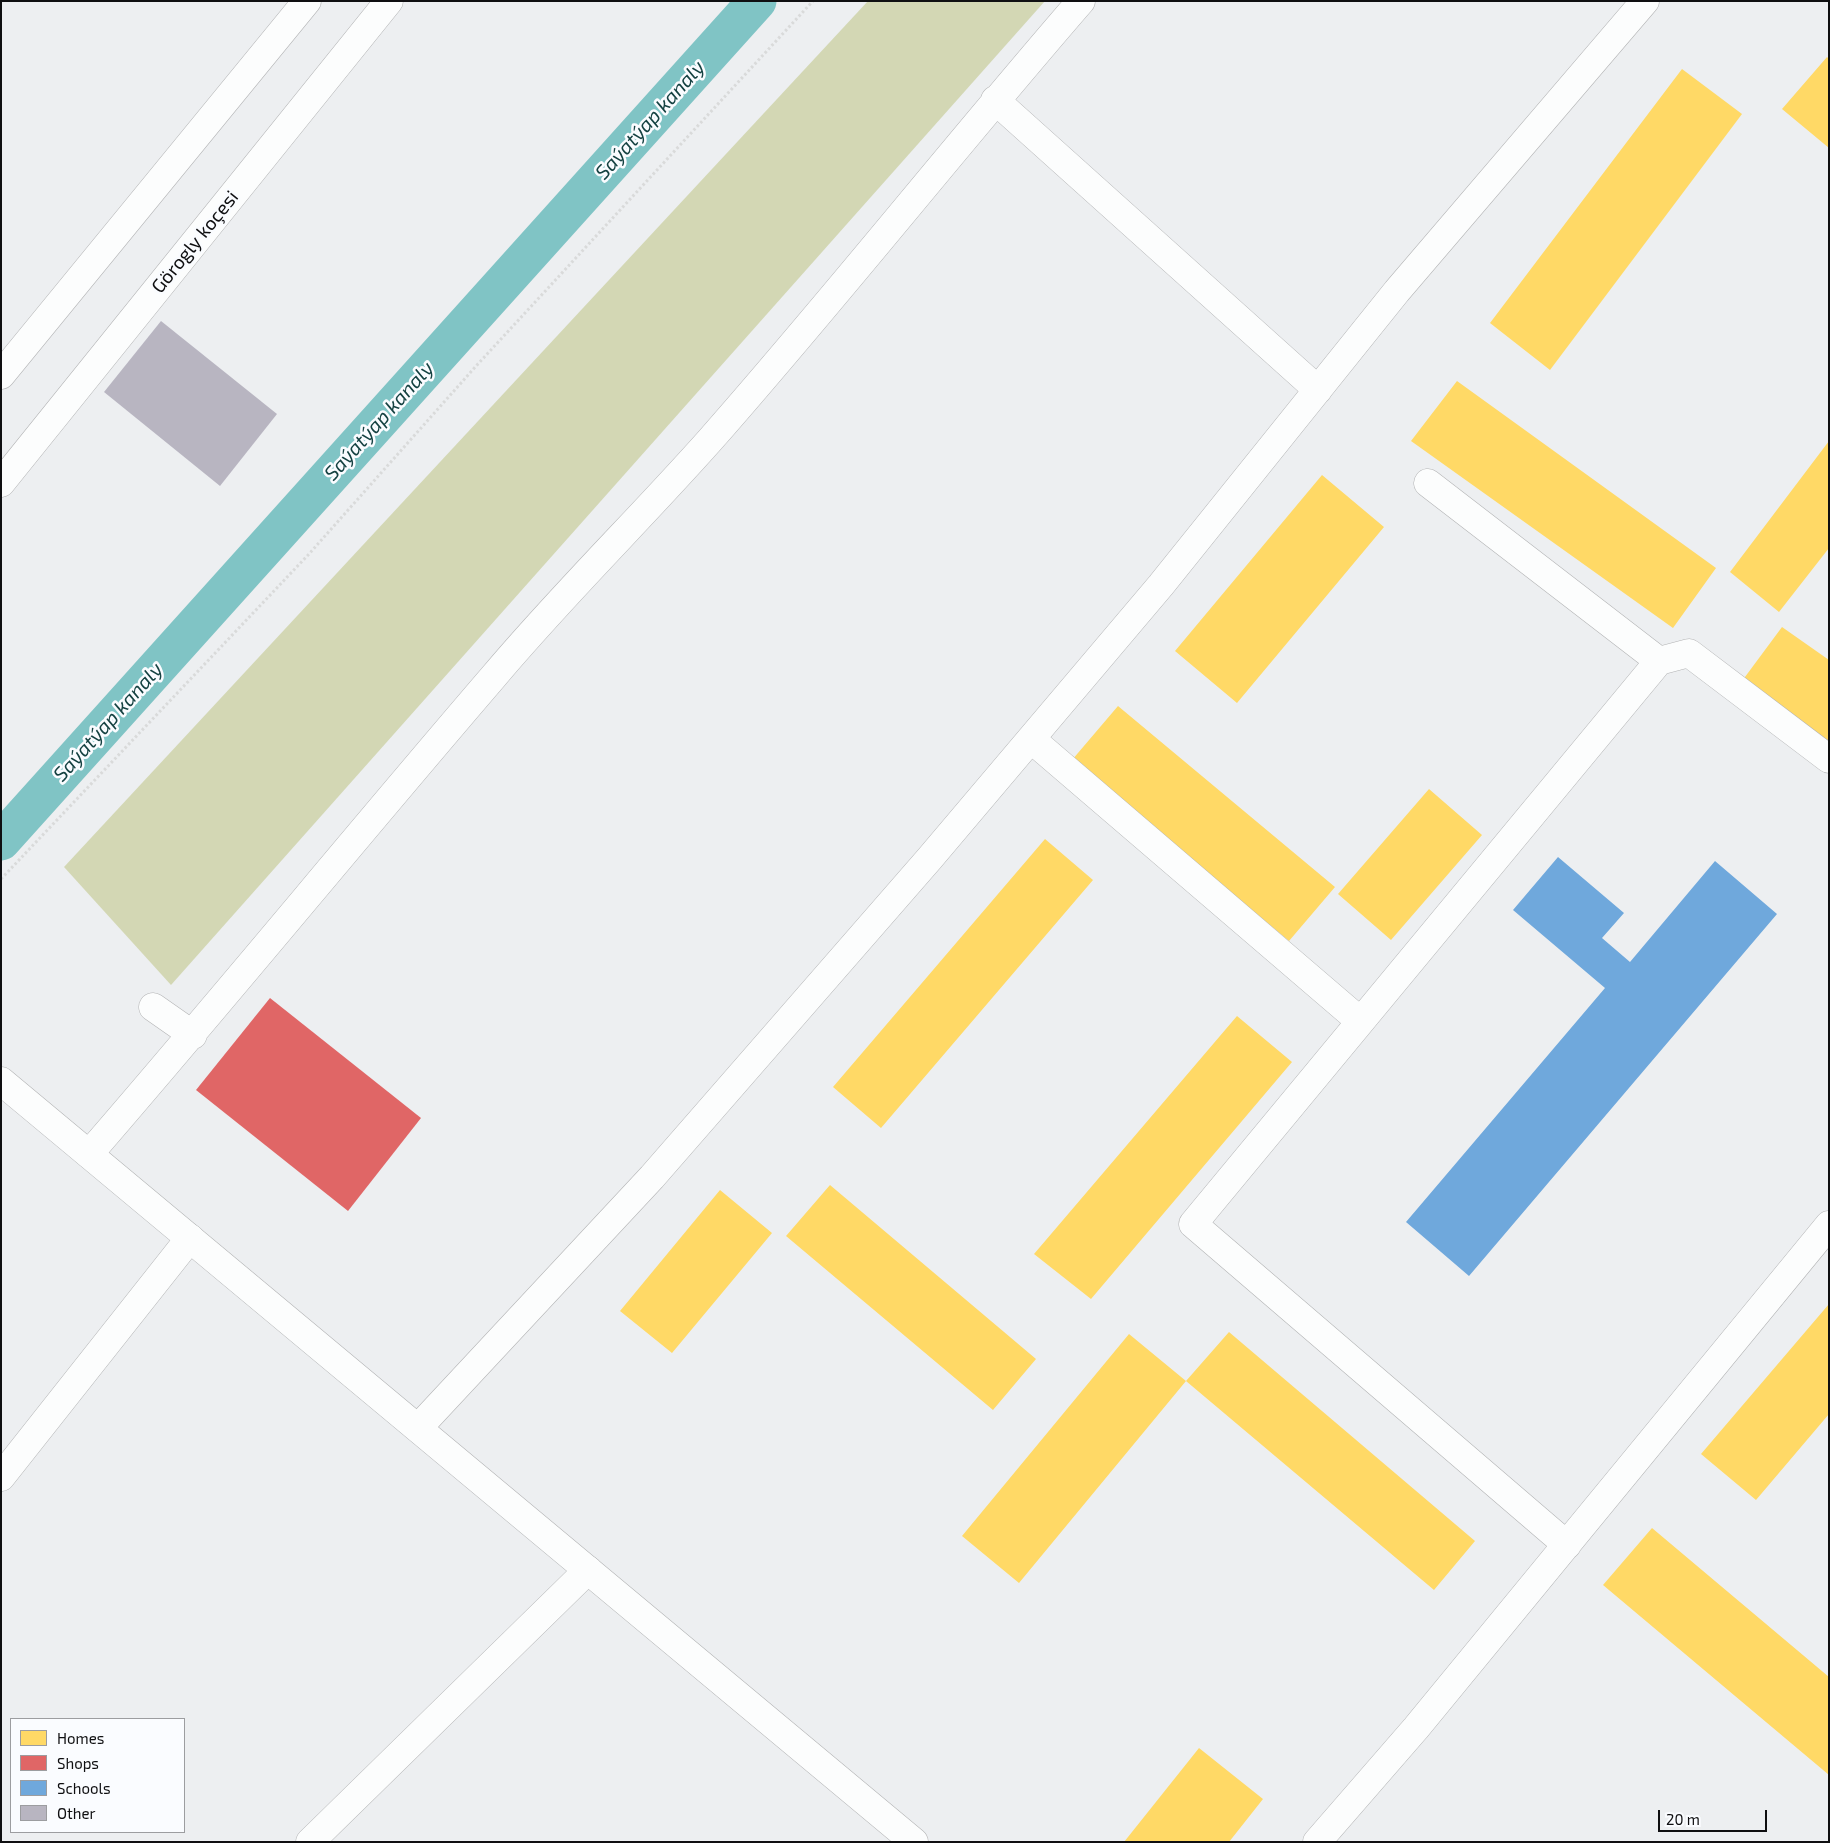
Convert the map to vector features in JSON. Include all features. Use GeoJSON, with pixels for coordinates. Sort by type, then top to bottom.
{"type":"FeatureCollection","features":[{"type":"Feature","properties":{"kind":"street"},"geometry":{"type":"LineString","coordinates":[[1,375],[308,1]]}},
{"type":"Feature","properties":{"kind":"street","name":"Görogly koçesi"},"geometry":{"type":"LineString","coordinates":[[1,484],[389,1]]}},
{"type":"Feature","properties":{"kind":"street"},"geometry":{"type":"LineString","coordinates":[[89,1154],[193,1034],[497,672],[717,432],[995,100],[1081,1]]}},
{"type":"Feature","properties":{"kind":"street"},"geometry":{"type":"LineString","coordinates":[[418,1428],[652,1177],[923,865],[1161,585],[1397,290],[1645,1]]}},
{"type":"Feature","properties":{"kind":"street"},"geometry":{"type":"LineString","coordinates":[[995,100],[1318,390]]}},
{"type":"Feature","properties":{"kind":"street"},"geometry":{"type":"LineString","coordinates":[[1428,483],[1659,661]]}},
{"type":"Feature","properties":{"kind":"street"},"geometry":{"type":"LineString","coordinates":[[1567,1545],[1193,1224],[1659,661],[1689,653],[1829,759]]}},
{"type":"Feature","properties":{"kind":"street"},"geometry":{"type":"LineString","coordinates":[[1030,739],[1360,1021]]}},
{"type":"Feature","properties":{"kind":"street"},"geometry":{"type":"LineString","coordinates":[[153,1007],[193,1034]]}},
{"type":"Feature","properties":{"kind":"street"},"geometry":{"type":"LineString","coordinates":[[1,1081],[914,1842]]}},
{"type":"Feature","properties":{"kind":"street"},"geometry":{"type":"LineString","coordinates":[[1318,1842],[1416,1728],[1829,1225]]}},
{"type":"Feature","properties":{"kind":"street"},"geometry":{"type":"LineString","coordinates":[[1,1477],[190,1238]]}},
{"type":"Feature","properties":{"kind":"street"},"geometry":{"type":"LineString","coordinates":[[310,1842],[588,1570]]}},
{"type":"Feature","properties":{"kind":"path"},"geometry":{"type":"LineString","coordinates":[[1,879],[309,554],[477,365],[813,1]]}},
{"type":"Feature","properties":{"kind":"green space"},"geometry":{"type":"Polygon","coordinates":[[[868,1],[1045,1],[171,985],[64,867],[868,1]]]}},
{"type":"Feature","properties":{"kind":"building: Homes"},"geometry":{"type":"Polygon","coordinates":[[[1827,57],[1829,59],[1829,148],[1782,109],[1827,57]]]}},
{"type":"Feature","properties":{"kind":"building: Homes"},"geometry":{"type":"Polygon","coordinates":[[[1682,69],[1742,114],[1550,370],[1490,323],[1682,69]]]}},
{"type":"Feature","properties":{"kind":"building: Homes"},"geometry":{"type":"Polygon","coordinates":[[[1457,381],[1716,568],[1673,628],[1411,441],[1457,381]]]}},
{"type":"Feature","properties":{"kind":"building: Homes"},"geometry":{"type":"Polygon","coordinates":[[[1829,441],[1829,548],[1779,612],[1730,572],[1829,441]]]}},
{"type":"Feature","properties":{"kind":"building: Homes"},"geometry":{"type":"Polygon","coordinates":[[[1322,475],[1384,527],[1237,703],[1175,651],[1322,475]]]}},
{"type":"Feature","properties":{"kind":"building: Homes"},"geometry":{"type":"Polygon","coordinates":[[[1782,627],[1829,660],[1829,745],[1742,681],[1782,627]]]}},
{"type":"Feature","properties":{"kind":"building: Homes"},"geometry":{"type":"Polygon","coordinates":[[[1118,706],[1335,887],[1289,941],[1072,760],[1118,706]]]}},
{"type":"Feature","properties":{"kind":"building: Homes"},"geometry":{"type":"Polygon","coordinates":[[[1429,789],[1482,835],[1391,940],[1338,894],[1429,789]]]}},
{"type":"Feature","properties":{"kind":"building: Homes"},"geometry":{"type":"Polygon","coordinates":[[[1045,839],[1093,880],[881,1128],[833,1087],[1045,839]]]}},
{"type":"Feature","properties":{"kind":"building: Homes"},"geometry":{"type":"Polygon","coordinates":[[[1237,1016],[1292,1062],[1091,1299],[1034,1254],[1237,1016]]]}},
{"type":"Feature","properties":{"kind":"building: Homes"},"geometry":{"type":"Polygon","coordinates":[[[830,1185],[1036,1359],[993,1410],[786,1236],[830,1185]]]}},
{"type":"Feature","properties":{"kind":"building: Homes"},"geometry":{"type":"Polygon","coordinates":[[[720,1190],[772,1233],[672,1353],[620,1311],[720,1190]]]}},
{"type":"Feature","properties":{"kind":"building: Homes"},"geometry":{"type":"Polygon","coordinates":[[[1829,1304],[1829,1414],[1756,1500],[1701,1454],[1829,1304]]]}},
{"type":"Feature","properties":{"kind":"building: Homes"},"geometry":{"type":"Polygon","coordinates":[[[1229,1332],[1475,1541],[1434,1590],[1186,1381],[1229,1332]]]}},
{"type":"Feature","properties":{"kind":"building: Homes"},"geometry":{"type":"Polygon","coordinates":[[[1129,1334],[1186,1381],[1019,1583],[962,1536],[1129,1334]]]}},
{"type":"Feature","properties":{"kind":"building: Homes"},"geometry":{"type":"Polygon","coordinates":[[[1652,1528],[1829,1677],[1829,1775],[1603,1585],[1652,1528]]]}},
{"type":"Feature","properties":{"kind":"building: Homes"},"geometry":{"type":"Polygon","coordinates":[[[1199,1748],[1263,1799],[1229,1842],[1124,1842],[1199,1748]]]}},
{"type":"Feature","properties":{"kind":"building: Shops"},"geometry":{"type":"Polygon","coordinates":[[[270,998],[421,1118],[348,1211],[196,1090],[270,998]]]}},
{"type":"Feature","properties":{"kind":"building: Schools"},"geometry":{"type":"Polygon","coordinates":[[[1558,857],[1624,913],[1602,938],[1630,962],[1715,861],[1777,914],[1469,1276],[1406,1222],[1605,988],[1513,910],[1558,857]]]}},
{"type":"Feature","properties":{"kind":"building: Other"},"geometry":{"type":"Polygon","coordinates":[[[161,321],[277,414],[220,486],[104,392],[161,321]]]}},
{"type":"Feature","properties":{"kind":"waterway","name":"Saýatýap kanaly"},"geometry":{"type":"LineString","coordinates":[[1,841],[757,1]]}}]}
